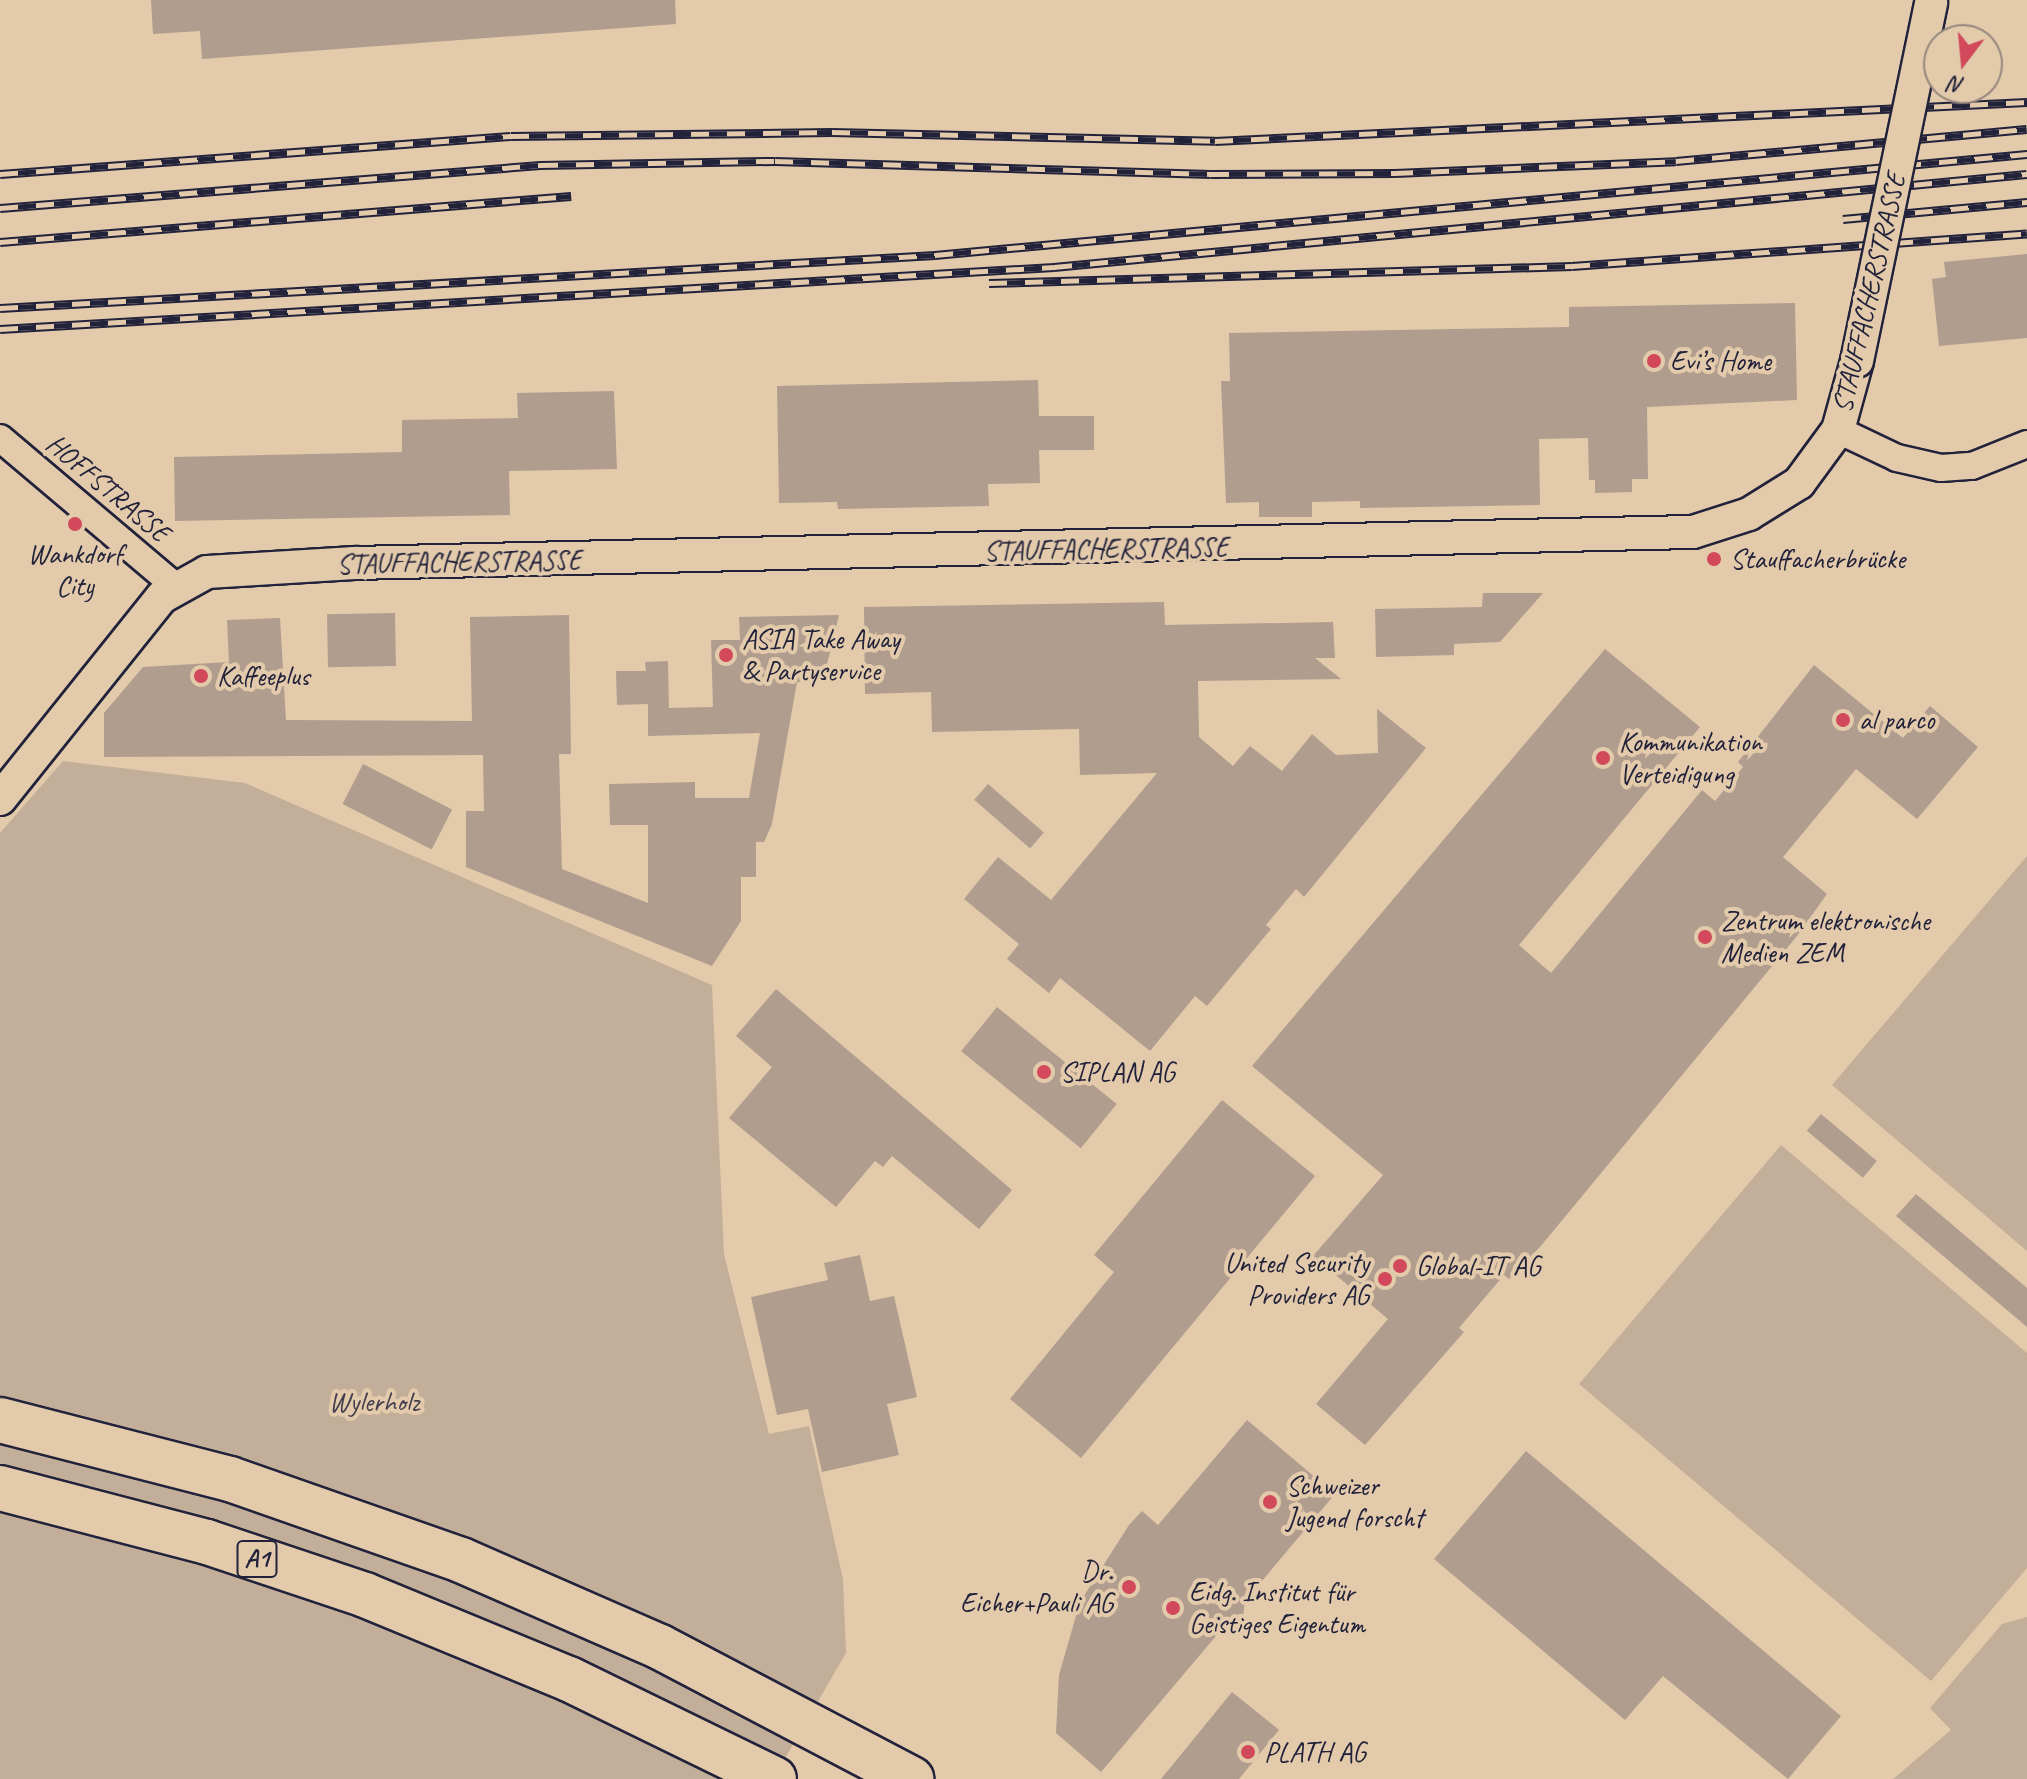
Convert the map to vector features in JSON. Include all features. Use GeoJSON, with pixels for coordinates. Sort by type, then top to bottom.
{"type":"FeatureCollection","features":[{"type":"Feature","properties":{"kind":"highway","name":"A1"},"geometry":{"type":"LineString","coordinates":[[0,1420],[158,1458],[389,1533],[597,1617],[807,1721],[911,1779]]}},
{"type":"Feature","properties":{"kind":"highway","name":"A1"},"geometry":{"type":"LineString","coordinates":[[0,1488],[207,1542],[422,1616],[594,1690],[774,1779]]}},
{"type":"Feature","properties":{"kind":"street","name":"STAUFFACHERSTRASSE"},"geometry":{"type":"LineString","coordinates":[[0,799],[175,586],[207,572],[261,566],[1664,535],[1711,529],[1778,499],[1799,483],[1838,430],[1857,361],[1932,1]]}},
{"type":"Feature","properties":{"kind":"street"},"geometry":{"type":"LineString","coordinates":[[1838,430],[1897,458],[1941,468],[1972,466],[2027,444]]}},
{"type":"Feature","properties":{"kind":"street","name":"HOFFSTRASSE"},"geometry":{"type":"LineString","coordinates":[[0,438],[175,586]]}},
{"type":"Feature","properties":{"kind":"green space","name":"Wylerholz"},"geometry":{"type":"Polygon","coordinates":[[[63,761],[245,783],[712,985],[724,1254],[769,1434],[809,1426],[843,1579],[846,1653],[773,1779],[0,1779],[0,833],[63,761]]]}},
{"type":"Feature","properties":{"kind":"green space"},"geometry":{"type":"Polygon","coordinates":[[[2027,856],[2027,1251],[1832,1085],[2027,856]]]}},
{"type":"Feature","properties":{"kind":"green space"},"geometry":{"type":"Polygon","coordinates":[[[1781,1145],[2027,1353],[2027,1568],[1931,1681],[1579,1384],[1781,1145]]]}},
{"type":"Feature","properties":{"kind":"green space"},"geometry":{"type":"Polygon","coordinates":[[[2027,1617],[2027,1779],[1893,1779],[1951,1730],[1930,1708],[2002,1624],[2027,1617]]]}},
{"type":"Feature","properties":{"kind":"building"},"geometry":{"type":"Polygon","coordinates":[[[151,0],[675,0],[676,24],[202,59],[200,31],[153,34],[151,0]]]}},
{"type":"Feature","properties":{"kind":"building"},"geometry":{"type":"Polygon","coordinates":[[[2027,254],[2027,338],[1939,346],[1932,279],[1946,277],[1944,262],[2027,254]]]}},
{"type":"Feature","properties":{"kind":"building"},"geometry":{"type":"Polygon","coordinates":[[[1795,303],[1797,400],[1647,407],[1648,479],[1632,479],[1632,492],[1595,493],[1595,480],[1589,480],[1588,438],[1539,439],[1540,505],[1360,508],[1360,501],[1312,502],[1312,517],[1259,517],[1259,502],[1226,503],[1221,381],[1230,381],[1229,333],[1569,327],[1569,307],[1795,303]]]}},
{"type":"Feature","properties":{"kind":"building"},"geometry":{"type":"Polygon","coordinates":[[[1038,380],[1039,416],[1094,416],[1094,450],[1039,450],[1040,483],[988,484],[989,506],[838,509],[837,502],[779,503],[777,386],[1038,380]]]}},
{"type":"Feature","properties":{"kind":"building"},"geometry":{"type":"Polygon","coordinates":[[[614,391],[617,469],[509,471],[510,515],[175,521],[174,457],[402,452],[402,420],[518,418],[517,393],[614,391]]]}},
{"type":"Feature","properties":{"kind":"building"},"geometry":{"type":"Polygon","coordinates":[[[1483,593],[1543,593],[1500,642],[1454,644],[1454,655],[1376,657],[1375,609],[1482,607],[1483,593]]]}},
{"type":"Feature","properties":{"kind":"building"},"geometry":{"type":"Polygon","coordinates":[[[1164,602],[1165,625],[1333,622],[1335,658],[1315,658],[1341,679],[1198,681],[1199,737],[1233,766],[1250,746],[1282,771],[1312,734],[1336,755],[1378,753],[1377,709],[1426,748],[1304,897],[1296,889],[1266,925],[1271,929],[1207,1006],[1195,996],[1150,1051],[1060,978],[1049,993],[1007,959],[1019,944],[964,899],[998,857],[1051,900],[1157,773],[1080,775],[1079,729],[932,732],[931,692],[865,694],[864,607],[1164,602]]]}},
{"type":"Feature","properties":{"kind":"building"},"geometry":{"type":"Polygon","coordinates":[[[395,613],[396,666],[328,667],[327,614],[395,613]]]}},
{"type":"Feature","properties":{"kind":"building"},"geometry":{"type":"Polygon","coordinates":[[[569,615],[571,754],[559,754],[562,869],[648,903],[648,825],[610,825],[609,784],[695,782],[695,798],[749,798],[760,733],[648,736],[648,704],[617,705],[616,671],[646,671],[645,662],[668,661],[669,708],[713,707],[711,640],[740,640],[739,617],[839,615],[823,681],[797,682],[772,824],[764,842],[756,842],[756,877],[741,877],[741,921],[712,966],[466,867],[466,811],[484,811],[483,755],[104,757],[104,713],[143,667],[229,662],[227,620],[280,618],[286,720],[472,721],[470,617],[569,615]]]}},
{"type":"Feature","properties":{"kind":"building"},"geometry":{"type":"Polygon","coordinates":[[[1605,649],[1700,727],[1519,945],[1551,973],[1702,790],[1715,801],[1743,767],[1738,762],[1814,665],[1903,738],[1930,706],[1978,747],[1917,819],[1856,769],[1783,857],[1827,894],[1797,936],[1540,1247],[1509,1279],[1504,1275],[1459,1328],[1464,1332],[1365,1445],[1316,1404],[1388,1319],[1313,1256],[1383,1175],[1252,1066],[1605,649]]]}},
{"type":"Feature","properties":{"kind":"building"},"geometry":{"type":"Polygon","coordinates":[[[363,764],[452,809],[432,849],[343,804],[363,764]]]}},
{"type":"Feature","properties":{"kind":"building"},"geometry":{"type":"Polygon","coordinates":[[[988,784],[1044,833],[1030,848],[974,800],[988,784]]]}},
{"type":"Feature","properties":{"kind":"building"},"geometry":{"type":"Polygon","coordinates":[[[776,989],[1012,1190],[979,1229],[892,1156],[883,1167],[875,1161],[836,1207],[729,1118],[772,1067],[736,1036],[776,989]]]}},
{"type":"Feature","properties":{"kind":"building"},"geometry":{"type":"Polygon","coordinates":[[[997,1007],[1117,1104],[1081,1148],[961,1051],[997,1007]]]}},
{"type":"Feature","properties":{"kind":"building"},"geometry":{"type":"Polygon","coordinates":[[[1222,1100],[1315,1176],[1081,1458],[1010,1399],[1114,1272],[1094,1255],[1222,1100]]]}},
{"type":"Feature","properties":{"kind":"building"},"geometry":{"type":"Polygon","coordinates":[[[1821,1114],[1877,1161],[1863,1178],[1807,1131],[1821,1114]]]}},
{"type":"Feature","properties":{"kind":"building"},"geometry":{"type":"Polygon","coordinates":[[[1916,1194],[2027,1288],[2027,1327],[1896,1216],[1916,1194]]]}},
{"type":"Feature","properties":{"kind":"building"},"geometry":{"type":"Polygon","coordinates":[[[860,1255],[870,1301],[894,1296],[917,1397],[887,1404],[899,1455],[822,1472],[808,1409],[777,1415],[751,1297],[828,1280],[824,1263],[860,1255]]]}},
{"type":"Feature","properties":{"kind":"building"},"geometry":{"type":"Polygon","coordinates":[[[1247,1420],[1335,1494],[1245,1601],[1243,1617],[1227,1623],[1101,1772],[1056,1733],[1059,1675],[1080,1602],[1129,1525],[1142,1511],[1158,1525],[1247,1420]]]}},
{"type":"Feature","properties":{"kind":"building"},"geometry":{"type":"Polygon","coordinates":[[[1526,1451],[1841,1716],[1788,1779],[1663,1676],[1625,1720],[1434,1559],[1526,1451]]]}},
{"type":"Feature","properties":{"kind":"building"},"geometry":{"type":"Polygon","coordinates":[[[1232,1692],[1279,1730],[1239,1779],[1161,1779],[1232,1692]]]}},
{"type":"Feature","properties":{"kind":"railway"},"geometry":{"type":"LineString","coordinates":[[0,174],[511,136],[832,132],[1215,141],[2027,102]]}},
{"type":"Feature","properties":{"kind":"railway"},"geometry":{"type":"LineString","coordinates":[[0,208],[540,165],[775,161],[1211,174],[1395,173],[1676,161],[2027,129]]}},
{"type":"Feature","properties":{"kind":"railway"},"geometry":{"type":"LineString","coordinates":[[0,308],[935,255],[2027,154]]}},
{"type":"Feature","properties":{"kind":"railway"},"geometry":{"type":"LineString","coordinates":[[0,329],[1054,267],[2027,174]]}},
{"type":"Feature","properties":{"kind":"railway"},"geometry":{"type":"LineString","coordinates":[[0,242],[571,196]]}},
{"type":"Feature","properties":{"kind":"railway"},"geometry":{"type":"LineString","coordinates":[[1843,219],[2027,202]]}},
{"type":"Feature","properties":{"kind":"railway"},"geometry":{"type":"LineString","coordinates":[[989,283],[1572,266],[2027,233]]}},
{"type":"Feature","properties":{"kind":"place","name":"Evi’s Home"},"geometry":{"type":"Point","coordinates":[1654,361]}},
{"type":"Feature","properties":{"kind":"place","name":"Wankdorf City"},"geometry":{"type":"Point","coordinates":[75,524]}},
{"type":"Feature","properties":{"kind":"place","name":"Stauffacherbrücke"},"geometry":{"type":"Point","coordinates":[1714,559]}},
{"type":"Feature","properties":{"kind":"place","name":"ASIA Take Away & Partyservice"},"geometry":{"type":"Point","coordinates":[726,655]}},
{"type":"Feature","properties":{"kind":"place","name":"Kaffeeplus"},"geometry":{"type":"Point","coordinates":[201,676]}},
{"type":"Feature","properties":{"kind":"place","name":"al parco"},"geometry":{"type":"Point","coordinates":[1843,720]}},
{"type":"Feature","properties":{"kind":"place","name":"Kommunikation Verteidigung"},"geometry":{"type":"Point","coordinates":[1603,758]}},
{"type":"Feature","properties":{"kind":"place","name":"Zentrum elektronische Medien ZEM"},"geometry":{"type":"Point","coordinates":[1705,937]}},
{"type":"Feature","properties":{"kind":"place","name":"SIPLAN AG"},"geometry":{"type":"Point","coordinates":[1044,1072]}},
{"type":"Feature","properties":{"kind":"place","name":"Global-IT AG"},"geometry":{"type":"Point","coordinates":[1400,1266]}},
{"type":"Feature","properties":{"kind":"place","name":"United Security Providers AG"},"geometry":{"type":"Point","coordinates":[1385,1279]}},
{"type":"Feature","properties":{"kind":"place","name":"Schweizer Jugend forscht"},"geometry":{"type":"Point","coordinates":[1270,1502]}},
{"type":"Feature","properties":{"kind":"place","name":"Dr. Eicher+Pauli AG"},"geometry":{"type":"Point","coordinates":[1129,1587]}},
{"type":"Feature","properties":{"kind":"place","name":"Eidg. Institut für Geistiges Eigentum"},"geometry":{"type":"Point","coordinates":[1173,1608]}},
{"type":"Feature","properties":{"kind":"place","name":"PLATH AG"},"geometry":{"type":"Point","coordinates":[1248,1752]}}]}
